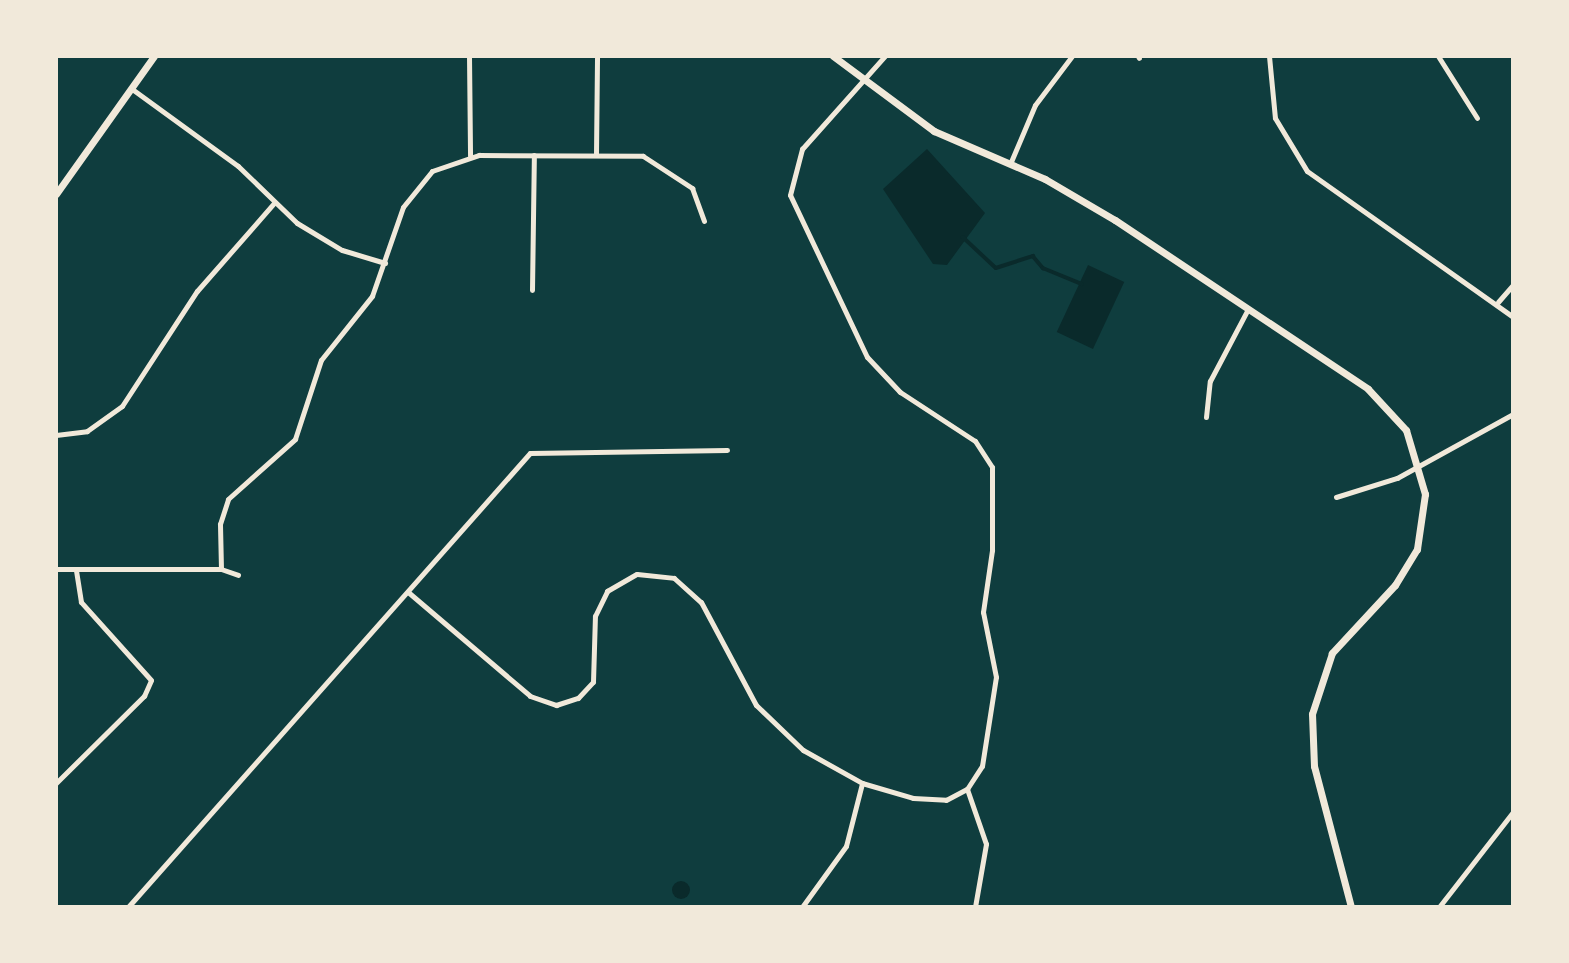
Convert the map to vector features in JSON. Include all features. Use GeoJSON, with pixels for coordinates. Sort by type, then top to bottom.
{"type":"FeatureCollection","features":[{"type":"Feature","properties":{"kind":"main road"},"geometry":{"type":"LineString","coordinates":[[56,194],[154,56]]}},
{"type":"Feature","properties":{"kind":"main road"},"geometry":{"type":"LineString","coordinates":[[833,56],[934,131],[1074,194],[1380,398],[1406,430],[1421,465],[1426,507],[1417,550],[1395,585],[1332,653],[1312,713],[1314,765],[1351,907]]}},
{"type":"Feature","properties":{"kind":"street"},"geometry":{"type":"LineString","coordinates":[[469,56],[470,156]]}},
{"type":"Feature","properties":{"kind":"street"},"geometry":{"type":"LineString","coordinates":[[596,155],[597,56]]}},
{"type":"Feature","properties":{"kind":"street"},"geometry":{"type":"LineString","coordinates":[[408,592],[535,700],[556,705],[590,687],[595,616],[607,591],[637,574],[674,578],[701,602],[735,675],[767,718],[803,750],[862,783],[929,801],[967,789],[982,766],[996,677],[983,612],[992,550],[992,467],[975,440],[900,392],[874,366],[791,204],[797,156],[885,56]]}},
{"type":"Feature","properties":{"kind":"street"},"geometry":{"type":"LineString","coordinates":[[1010,164],[1035,105],[1072,56]]}},
{"type":"Feature","properties":{"kind":"street"},"geometry":{"type":"LineString","coordinates":[[1269,56],[1275,118],[1307,171],[1498,302],[1513,317]]}},
{"type":"Feature","properties":{"kind":"street"},"geometry":{"type":"LineString","coordinates":[[1438,56],[1478,118]]}},
{"type":"Feature","properties":{"kind":"street"},"geometry":{"type":"LineString","coordinates":[[132,89],[228,158],[275,202],[333,246],[385,263]]}},
{"type":"Feature","properties":{"kind":"street"},"geometry":{"type":"LineString","coordinates":[[532,290],[534,155]]}},
{"type":"Feature","properties":{"kind":"street"},"geometry":{"type":"LineString","coordinates":[[221,569],[220,524],[228,499],[296,439],[321,360],[372,296],[417,184],[440,166],[470,156],[596,155],[658,160],[696,194],[704,221]]}},
{"type":"Feature","properties":{"kind":"street"},"geometry":{"type":"LineString","coordinates":[[56,435],[87,431],[122,406],[197,291],[275,202]]}},
{"type":"Feature","properties":{"kind":"street"},"geometry":{"type":"LineString","coordinates":[[1498,302],[1513,285]]}},
{"type":"Feature","properties":{"kind":"street"},"geometry":{"type":"LineString","coordinates":[[1206,417],[1210,381],[1248,309]]}},
{"type":"Feature","properties":{"kind":"street"},"geometry":{"type":"LineString","coordinates":[[1336,497],[1366,492],[1513,414]]}},
{"type":"Feature","properties":{"kind":"street"},"geometry":{"type":"LineString","coordinates":[[128,907],[534,451],[727,450]]}},
{"type":"Feature","properties":{"kind":"street"},"geometry":{"type":"LineString","coordinates":[[56,569],[221,569],[237,575]]}},
{"type":"Feature","properties":{"kind":"street"},"geometry":{"type":"LineString","coordinates":[[56,783],[144,696],[151,680],[81,603],[76,569]]}},
{"type":"Feature","properties":{"kind":"street"},"geometry":{"type":"LineString","coordinates":[[802,907],[846,846],[862,783]]}},
{"type":"Feature","properties":{"kind":"street"},"geometry":{"type":"LineString","coordinates":[[967,789],[986,844],[975,907]]}},
{"type":"Feature","properties":{"kind":"street"},"geometry":{"type":"LineString","coordinates":[[1439,907],[1513,812]]}},
{"type":"Feature","properties":{"kind":"street"},"geometry":{"type":"LineString","coordinates":[[517,907],[524,907]]}},
{"type":"Feature","properties":{"kind":"water"},"geometry":{"type":"Polygon","coordinates":[[[927,149],[985,213],[947,265],[933,264],[883,189],[927,149]]]}},
{"type":"Feature","properties":{"kind":"water"},"geometry":{"type":"Polygon","coordinates":[[[1088,265],[1124,282],[1093,349],[1057,332],[1088,265]]]}},
{"type":"Feature","properties":{"kind":"water"},"geometry":{"type":"Polygon","coordinates":[[[681,881],[687,884],[690,890],[687,896],[681,899],[675,896],[672,890],[675,884],[681,881]]]}},
{"type":"Feature","properties":{"kind":"waterway"},"geometry":{"type":"LineString","coordinates":[[963,237],[996,268],[1033,256],[1043,268],[1082,284]]}}]}
